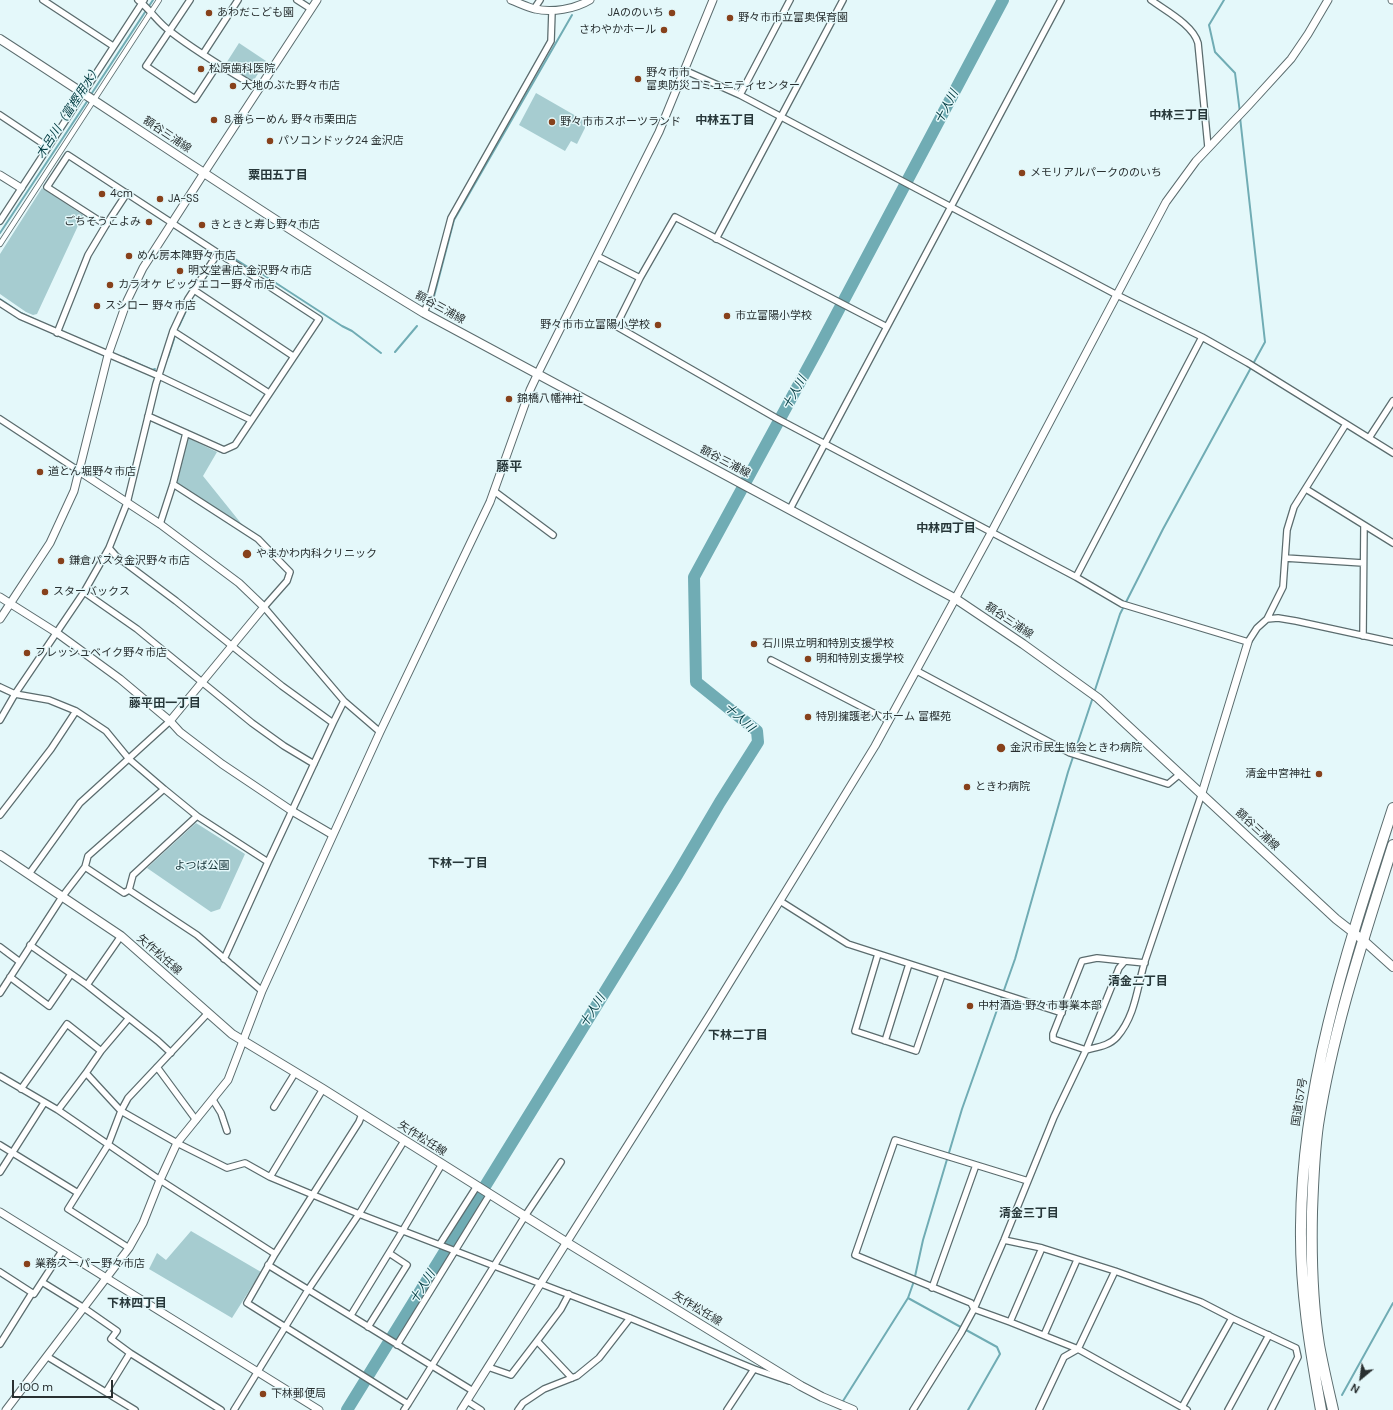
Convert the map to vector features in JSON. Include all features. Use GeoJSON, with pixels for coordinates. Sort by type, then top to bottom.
{"type":"FeatureCollection","features":[{"type":"Feature","properties":{"kind":"highway","name":"国道157号"},"geometry":{"type":"LineString","coordinates":[[1321,1410],[1307,1328],[1302,1264],[1300,1226],[1305,1148],[1311,1103],[1320,1056],[1340,976],[1393,808]]}},
{"type":"Feature","properties":{"kind":"highway","name":"国道157号"},"geometry":{"type":"LineString","coordinates":[[1333,1410],[1319,1345],[1314,1294],[1312,1243],[1313,1177],[1318,1125],[1334,1041],[1363,940],[1393,845]]}},
{"type":"Feature","properties":{"kind":"main road","name":"額谷三浦線"},"geometry":{"type":"LineString","coordinates":[[0,39],[89,96],[204,173],[424,313],[956,598],[1098,698],[1331,914],[1393,967]]}},
{"type":"Feature","properties":{"kind":"main road","name":"矢作松任線"},"geometry":{"type":"LineString","coordinates":[[0,855],[121,936],[232,1034],[242,1041],[801,1386],[853,1410]]}},
{"type":"Feature","properties":{"kind":"street"},"geometry":{"type":"LineString","coordinates":[[43,0],[113,46]]}},
{"type":"Feature","properties":{"kind":"street"},"geometry":{"type":"LineString","coordinates":[[0,220],[48,147],[89,96],[159,0]]}},
{"type":"Feature","properties":{"kind":"street"},"geometry":{"type":"LineString","coordinates":[[190,0],[146,66],[195,99],[218,64]]}},
{"type":"Feature","properties":{"kind":"street"},"geometry":{"type":"LineString","coordinates":[[203,54],[238,0]]}},
{"type":"Feature","properties":{"kind":"street"},"geometry":{"type":"LineString","coordinates":[[297,0],[311,10]]}},
{"type":"Feature","properties":{"kind":"street"},"geometry":{"type":"LineString","coordinates":[[0,618],[50,543],[74,491],[108,355],[127,301],[143,268],[317,0]]}},
{"type":"Feature","properties":{"kind":"street"},"geometry":{"type":"LineString","coordinates":[[511,0],[534,9],[552,11],[572,7],[590,0]]}},
{"type":"Feature","properties":{"kind":"street"},"geometry":{"type":"LineString","coordinates":[[534,9],[540,0]]}},
{"type":"Feature","properties":{"kind":"street"},"geometry":{"type":"LineString","coordinates":[[6,1410],[48,1357],[129,1248],[142,1224],[177,1143],[228,1080],[262,992],[333,835],[380,732],[490,502],[538,373],[659,132],[713,0]]}},
{"type":"Feature","properties":{"kind":"street"},"geometry":{"type":"LineString","coordinates":[[740,95],[790,0]]}},
{"type":"Feature","properties":{"kind":"street"},"geometry":{"type":"LineString","coordinates":[[716,239],[843,0]]}},
{"type":"Feature","properties":{"kind":"street"},"geometry":{"type":"LineString","coordinates":[[790,509],[1061,0]]}},
{"type":"Feature","properties":{"kind":"street"},"geometry":{"type":"LineString","coordinates":[[1151,0],[1190,28],[1196,36],[1198,43],[1208,147]]}},
{"type":"Feature","properties":{"kind":"street"},"geometry":{"type":"LineString","coordinates":[[461,1410],[542,1283],[566,1242],[780,901],[875,746],[991,533],[1166,202],[1208,147],[1291,59],[1328,0]]}},
{"type":"Feature","properties":{"kind":"street"},"geometry":{"type":"LineString","coordinates":[[0,244],[89,96],[113,46],[142,2],[169,32],[259,89]]}},
{"type":"Feature","properties":{"kind":"street"},"geometry":{"type":"LineString","coordinates":[[424,313],[430,298],[451,218],[551,40],[552,11]]}},
{"type":"Feature","properties":{"kind":"street"},"geometry":{"type":"LineString","coordinates":[[684,70],[740,95],[1117,295],[1202,338],[1248,363],[1393,453]]}},
{"type":"Feature","properties":{"kind":"street"},"geometry":{"type":"LineString","coordinates":[[0,115],[48,147]]}},
{"type":"Feature","properties":{"kind":"street"},"geometry":{"type":"LineString","coordinates":[[106,225],[47,187],[68,155],[319,319],[235,445],[224,450],[148,416]]}},
{"type":"Feature","properties":{"kind":"street"},"geometry":{"type":"LineString","coordinates":[[0,175],[21,188]]}},
{"type":"Feature","properties":{"kind":"street"},"geometry":{"type":"LineString","coordinates":[[57,333],[88,255],[127,193]]}},
{"type":"Feature","properties":{"kind":"street"},"geometry":{"type":"LineString","coordinates":[[887,327],[675,217],[640,278],[616,326],[776,418],[1076,577],[1122,604],[1248,642]]}},
{"type":"Feature","properties":{"kind":"street"},"geometry":{"type":"LineString","coordinates":[[0,720],[15,694],[84,592],[109,548],[126,503],[148,416],[173,330],[194,290],[218,253]]}},
{"type":"Feature","properties":{"kind":"street"},"geometry":{"type":"LineString","coordinates":[[597,256],[640,278]]}},
{"type":"Feature","properties":{"kind":"street"},"geometry":{"type":"LineString","coordinates":[[194,290],[294,356]]}},
{"type":"Feature","properties":{"kind":"street"},"geometry":{"type":"LineString","coordinates":[[0,303],[20,316],[159,376],[251,420]]}},
{"type":"Feature","properties":{"kind":"street"},"geometry":{"type":"LineString","coordinates":[[173,330],[269,393]]}},
{"type":"Feature","properties":{"kind":"street"},"geometry":{"type":"LineString","coordinates":[[1076,577],[1202,338]]}},
{"type":"Feature","properties":{"kind":"street"},"geometry":{"type":"LineString","coordinates":[[1369,438],[1393,401]]}},
{"type":"Feature","properties":{"kind":"street"},"geometry":{"type":"LineString","coordinates":[[0,420],[160,524],[239,583],[264,607],[344,701],[380,732]]}},
{"type":"Feature","properties":{"kind":"street"},"geometry":{"type":"LineString","coordinates":[[1145,963],[1097,958],[1082,961],[1053,1034],[1053,1039],[1086,1050],[1108,1044],[1116,1038],[1131,1017],[1145,963],[1202,793],[1248,642],[1257,628],[1267,619],[1284,587],[1287,530],[1294,508],[1346,424]]}},
{"type":"Feature","properties":{"kind":"street"},"geometry":{"type":"LineString","coordinates":[[160,524],[174,484],[186,433]]}},
{"type":"Feature","properties":{"kind":"street"},"geometry":{"type":"LineString","coordinates":[[29,874],[80,803],[170,721],[264,607],[288,581],[290,572],[258,539],[174,484]]}},
{"type":"Feature","properties":{"kind":"street"},"geometry":{"type":"LineString","coordinates":[[1306,489],[1393,542]]}},
{"type":"Feature","properties":{"kind":"street"},"geometry":{"type":"LineString","coordinates":[[494,491],[553,534]]}},
{"type":"Feature","properties":{"kind":"street"},"geometry":{"type":"LineString","coordinates":[[1363,636],[1364,525]]}},
{"type":"Feature","properties":{"kind":"street"},"geometry":{"type":"LineString","coordinates":[[109,548],[116,556],[176,601],[282,686],[333,723]]}},
{"type":"Feature","properties":{"kind":"street"},"geometry":{"type":"LineString","coordinates":[[1285,558],[1363,563]]}},
{"type":"Feature","properties":{"kind":"street"},"geometry":{"type":"LineString","coordinates":[[84,592],[137,629],[252,723],[284,746],[314,764]]}},
{"type":"Feature","properties":{"kind":"street"},"geometry":{"type":"LineString","coordinates":[[0,597],[57,633],[120,679],[170,721],[180,732],[222,764],[292,811],[333,835]]}},
{"type":"Feature","properties":{"kind":"street"},"geometry":{"type":"LineString","coordinates":[[1267,619],[1278,618],[1296,621],[1393,642]]}},
{"type":"Feature","properties":{"kind":"street"},"geometry":{"type":"LineString","coordinates":[[771,660],[889,721]]}},
{"type":"Feature","properties":{"kind":"street"},"geometry":{"type":"LineString","coordinates":[[917,671],[1070,753],[1168,784],[1180,774]]}},
{"type":"Feature","properties":{"kind":"street"},"geometry":{"type":"LineString","coordinates":[[0,687],[15,694],[49,700],[76,711],[106,731],[129,758],[197,816],[268,862]]}},
{"type":"Feature","properties":{"kind":"street"},"geometry":{"type":"LineString","coordinates":[[224,959],[344,701]]}},
{"type":"Feature","properties":{"kind":"street"},"geometry":{"type":"LineString","coordinates":[[0,814],[51,749],[76,711]]}},
{"type":"Feature","properties":{"kind":"street"},"geometry":{"type":"LineString","coordinates":[[0,993],[62,897],[84,867],[88,856],[164,789]]}},
{"type":"Feature","properties":{"kind":"street"},"geometry":{"type":"LineString","coordinates":[[84,867],[124,893],[129,890],[133,875],[197,816]]}},
{"type":"Feature","properties":{"kind":"street"},"geometry":{"type":"LineString","coordinates":[[129,890],[197,935],[262,992]]}},
{"type":"Feature","properties":{"kind":"street"},"geometry":{"type":"LineString","coordinates":[[780,901],[848,944],[1062,1012]]}},
{"type":"Feature","properties":{"kind":"street"},"geometry":{"type":"LineString","coordinates":[[87,985],[121,936]]}},
{"type":"Feature","properties":{"kind":"street"},"geometry":{"type":"LineString","coordinates":[[30,945],[87,985],[171,1053]]}},
{"type":"Feature","properties":{"kind":"street"},"geometry":{"type":"LineString","coordinates":[[0,947],[20,962]]}},
{"type":"Feature","properties":{"kind":"street"},"geometry":{"type":"LineString","coordinates":[[878,954],[855,1031],[916,1051],[942,974]]}},
{"type":"Feature","properties":{"kind":"street"},"geometry":{"type":"LineString","coordinates":[[913,1410],[971,1316],[1004,1240],[1054,1117],[1086,1050],[1119,968],[1125,961]]}},
{"type":"Feature","properties":{"kind":"street"},"geometry":{"type":"LineString","coordinates":[[885,1041],[909,964]]}},
{"type":"Feature","properties":{"kind":"street"},"geometry":{"type":"LineString","coordinates":[[10,977],[49,1006],[71,974]]}},
{"type":"Feature","properties":{"kind":"street"},"geometry":{"type":"LineString","coordinates":[[129,1248],[68,1209],[108,1145],[121,1111],[128,1098],[208,1013]]}},
{"type":"Feature","properties":{"kind":"street"},"geometry":{"type":"LineString","coordinates":[[58,1110],[101,1051],[129,1018]]}},
{"type":"Feature","properties":{"kind":"street"},"geometry":{"type":"LineString","coordinates":[[21,1089],[67,1024],[101,1051]]}},
{"type":"Feature","properties":{"kind":"street"},"geometry":{"type":"LineString","coordinates":[[157,1067],[196,1120]]}},
{"type":"Feature","properties":{"kind":"street"},"geometry":{"type":"LineString","coordinates":[[86,1073],[121,1111],[177,1143],[227,1168],[245,1163],[270,1177],[359,1214],[542,1283],[754,1369],[801,1386]]}},
{"type":"Feature","properties":{"kind":"street"},"geometry":{"type":"LineString","coordinates":[[274,1107],[295,1073]]}},
{"type":"Feature","properties":{"kind":"street"},"geometry":{"type":"LineString","coordinates":[[0,1077],[58,1110],[160,1180],[275,1254]]}},
{"type":"Feature","properties":{"kind":"street"},"geometry":{"type":"LineString","coordinates":[[270,1177],[322,1089]]}},
{"type":"Feature","properties":{"kind":"street"},"geometry":{"type":"LineString","coordinates":[[213,1100],[221,1113],[227,1131]]}},
{"type":"Feature","properties":{"kind":"street"},"geometry":{"type":"LineString","coordinates":[[0,1172],[44,1103]]}},
{"type":"Feature","properties":{"kind":"street"},"geometry":{"type":"LineString","coordinates":[[362,1114],[359,1122],[314,1195],[268,1265],[247,1304],[408,1404]]}},
{"type":"Feature","properties":{"kind":"street"},"geometry":{"type":"LineString","coordinates":[[1028,1182],[895,1140],[855,1255],[971,1303],[974,1309],[1078,1349],[1185,1408],[1232,1318]]}},
{"type":"Feature","properties":{"kind":"street"},"geometry":{"type":"LineString","coordinates":[[234,1410],[308,1290],[359,1214],[404,1141]]}},
{"type":"Feature","properties":{"kind":"street"},"geometry":{"type":"LineString","coordinates":[[0,1145],[78,1193]]}},
{"type":"Feature","properties":{"kind":"street"},"geometry":{"type":"LineString","coordinates":[[404,1410],[525,1216],[561,1162]]}},
{"type":"Feature","properties":{"kind":"street"},"geometry":{"type":"LineString","coordinates":[[350,1315],[442,1164]]}},
{"type":"Feature","properties":{"kind":"street"},"geometry":{"type":"LineString","coordinates":[[932,1288],[976,1165]]}},
{"type":"Feature","properties":{"kind":"street"},"geometry":{"type":"LineString","coordinates":[[442,1245],[484,1190]]}},
{"type":"Feature","properties":{"kind":"street"},"geometry":{"type":"LineString","coordinates":[[395,1344],[453,1250],[484,1190]]}},
{"type":"Feature","properties":{"kind":"street"},"geometry":{"type":"LineString","coordinates":[[0,1212],[319,1410]]}},
{"type":"Feature","properties":{"kind":"street"},"geometry":{"type":"LineString","coordinates":[[1004,1240],[1042,1248],[1115,1271],[1201,1302],[1296,1348],[1298,1357],[1271,1410]]}},
{"type":"Feature","properties":{"kind":"street"},"geometry":{"type":"LineString","coordinates":[[1010,1322],[1042,1248]]}},
{"type":"Feature","properties":{"kind":"street"},"geometry":{"type":"LineString","coordinates":[[0,1344],[32,1293],[34,1294],[62,1251]]}},
{"type":"Feature","properties":{"kind":"street"},"geometry":{"type":"LineString","coordinates":[[368,1327],[407,1264],[389,1253]]}},
{"type":"Feature","properties":{"kind":"street"},"geometry":{"type":"LineString","coordinates":[[1044,1335],[1077,1260]]}},
{"type":"Feature","properties":{"kind":"street"},"geometry":{"type":"LineString","coordinates":[[268,1265],[350,1315],[386,1339],[473,1391]]}},
{"type":"Feature","properties":{"kind":"street"},"geometry":{"type":"LineString","coordinates":[[1039,1410],[1064,1357],[1078,1349],[1115,1271]]}},
{"type":"Feature","properties":{"kind":"street"},"geometry":{"type":"LineString","coordinates":[[0,1272],[32,1293]]}},
{"type":"Feature","properties":{"kind":"street"},"geometry":{"type":"LineString","coordinates":[[42,1282],[84,1308],[117,1331],[111,1339],[130,1353],[221,1410]]}},
{"type":"Feature","properties":{"kind":"street"},"geometry":{"type":"LineString","coordinates":[[488,1367],[511,1375],[537,1342],[569,1294]]}},
{"type":"Feature","properties":{"kind":"street"},"geometry":{"type":"LineString","coordinates":[[518,1410],[523,1403],[544,1389],[577,1376],[599,1358],[630,1318]]}},
{"type":"Feature","properties":{"kind":"street"},"geometry":{"type":"LineString","coordinates":[[1228,1410],[1269,1335]]}},
{"type":"Feature","properties":{"kind":"street"},"geometry":{"type":"LineString","coordinates":[[537,1342],[572,1378]]}},
{"type":"Feature","properties":{"kind":"street"},"geometry":{"type":"LineString","coordinates":[[106,1392],[130,1353]]}},
{"type":"Feature","properties":{"kind":"street"},"geometry":{"type":"LineString","coordinates":[[48,1357],[135,1410]]}},
{"type":"Feature","properties":{"kind":"street"},"geometry":{"type":"LineString","coordinates":[[727,1410],[754,1369]]}},
{"type":"Feature","properties":{"kind":"street"},"geometry":{"type":"LineString","coordinates":[[467,1401],[481,1410]]}},
{"type":"Feature","properties":{"kind":"green space"},"geometry":{"type":"Polygon","coordinates":[[[239,43],[266,61],[254,80],[249,81],[225,65],[239,43]]]}},
{"type":"Feature","properties":{"kind":"green space","name":"野々市市スポーツランド"},"geometry":{"type":"Polygon","coordinates":[[[536,93],[583,120],[585,128],[577,144],[571,141],[565,151],[519,125],[536,93]]]}},
{"type":"Feature","properties":{"kind":"green space"},"geometry":{"type":"Polygon","coordinates":[[[42,188],[83,215],[37,314],[33,315],[26,312],[0,294],[0,254],[42,188]]]}},
{"type":"Feature","properties":{"kind":"green space"},"geometry":{"type":"Polygon","coordinates":[[[188,438],[217,452],[203,476],[244,527],[177,483],[188,438]]]}},
{"type":"Feature","properties":{"kind":"green space","name":"よつば公園"},"geometry":{"type":"Polygon","coordinates":[[[196,823],[245,854],[220,909],[211,912],[147,868],[196,823]]]}},
{"type":"Feature","properties":{"kind":"green space"},"geometry":{"type":"Polygon","coordinates":[[[191,1231],[261,1272],[232,1318],[149,1269],[157,1253],[166,1260],[191,1231]]]}},
{"type":"Feature","properties":{"kind":"waterway","name":"木呂川（富樫用水）"},"geometry":{"type":"LineString","coordinates":[[90,96],[153,0]]}},
{"type":"Feature","properties":{"kind":"waterway","name":"十人川"},"geometry":{"type":"LineString","coordinates":[[347,1410],[758,742],[757,731],[696,682],[694,577],[818,349],[1003,0]]}},
{"type":"Feature","properties":{"kind":"waterway"},"geometry":{"type":"LineString","coordinates":[[1224,0],[1209,25],[1215,52],[1235,73],[1240,113]]}},
{"type":"Feature","properties":{"kind":"waterway"},"geometry":{"type":"LineString","coordinates":[[432,304],[454,220],[572,15]]}},
{"type":"Feature","properties":{"kind":"waterway","name":"木呂川（富樫用水）"},"geometry":{"type":"LineString","coordinates":[[0,233],[88,100]]}},
{"type":"Feature","properties":{"kind":"waterway"},"geometry":{"type":"LineString","coordinates":[[1094,693],[1120,614],[1163,529],[1265,342],[1240,117]]}},
{"type":"Feature","properties":{"kind":"waterway"},"geometry":{"type":"LineString","coordinates":[[232,257],[254,271],[259,272],[352,331],[381,353]]}},
{"type":"Feature","properties":{"kind":"waterway"},"geometry":{"type":"LineString","coordinates":[[200,286],[213,266]]}},
{"type":"Feature","properties":{"kind":"waterway"},"geometry":{"type":"LineString","coordinates":[[179,326],[192,298]]}},
{"type":"Feature","properties":{"kind":"waterway"},"geometry":{"type":"LineString","coordinates":[[0,299],[21,313],[40,322]]}},
{"type":"Feature","properties":{"kind":"waterway"},"geometry":{"type":"LineString","coordinates":[[395,352],[417,326]]}},
{"type":"Feature","properties":{"kind":"waterway"},"geometry":{"type":"LineString","coordinates":[[168,357],[174,339]]}},
{"type":"Feature","properties":{"kind":"waterway"},"geometry":{"type":"LineString","coordinates":[[123,357],[152,370],[155,369]]}},
{"type":"Feature","properties":{"kind":"waterway"},"geometry":{"type":"LineString","coordinates":[[843,1401],[908,1298],[914,1281],[923,1240],[962,1109],[1015,959],[1068,772],[1093,697]]}},
{"type":"Feature","properties":{"kind":"waterway"},"geometry":{"type":"LineString","coordinates":[[908,1298],[997,1347],[1000,1354],[968,1410]]}},
{"type":"Feature","properties":{"kind":"waterway"},"geometry":{"type":"LineString","coordinates":[[1342,1395],[1393,1303]]}},
{"type":"Feature","properties":{"kind":"place","name":"あわだこども園"},"geometry":{"type":"Point","coordinates":[209,13]}},
{"type":"Feature","properties":{"kind":"place","name":"JAののいち"},"geometry":{"type":"Point","coordinates":[672,13]}},
{"type":"Feature","properties":{"kind":"place","name":"野々市市立富奥保育園"},"geometry":{"type":"Point","coordinates":[730,18]}},
{"type":"Feature","properties":{"kind":"place","name":"さわやかホール"},"geometry":{"type":"Point","coordinates":[664,30]}},
{"type":"Feature","properties":{"kind":"place","name":"松原歯科医院"},"geometry":{"type":"Point","coordinates":[201,69]}},
{"type":"Feature","properties":{"kind":"place","name":"野々市市 富奥防災コミュニティセンター"},"geometry":{"type":"Point","coordinates":[638,79]}},
{"type":"Feature","properties":{"kind":"place","name":"大地のぶた野々市店"},"geometry":{"type":"Point","coordinates":[233,86]}},
{"type":"Feature","properties":{"kind":"place","name":"８番らーめん 野々市栗田店"},"geometry":{"type":"Point","coordinates":[214,120]}},
{"type":"Feature","properties":{"kind":"place","name":"野々市市スポーツランド"},"geometry":{"type":"Point","coordinates":[552,122]}},
{"type":"Feature","properties":{"kind":"place","name":"パソコンドック24 金沢店"},"geometry":{"type":"Point","coordinates":[270,141]}},
{"type":"Feature","properties":{"kind":"place","name":"メモリアルパークののいち"},"geometry":{"type":"Point","coordinates":[1022,173]}},
{"type":"Feature","properties":{"kind":"place","name":"4cm"},"geometry":{"type":"Point","coordinates":[102,194]}},
{"type":"Feature","properties":{"kind":"place","name":"JA-SS"},"geometry":{"type":"Point","coordinates":[160,199]}},
{"type":"Feature","properties":{"kind":"place","name":"ごちそうこよみ"},"geometry":{"type":"Point","coordinates":[149,222]}},
{"type":"Feature","properties":{"kind":"place","name":"きときと寿し野々市店"},"geometry":{"type":"Point","coordinates":[202,225]}},
{"type":"Feature","properties":{"kind":"place","name":"めん房本陣野々市店"},"geometry":{"type":"Point","coordinates":[129,256]}},
{"type":"Feature","properties":{"kind":"place","name":"明文堂書店 金沢野々市店"},"geometry":{"type":"Point","coordinates":[180,271]}},
{"type":"Feature","properties":{"kind":"place","name":"カラオケ ビッグエコー野々市店"},"geometry":{"type":"Point","coordinates":[110,285]}},
{"type":"Feature","properties":{"kind":"place","name":"スシロー 野々市店"},"geometry":{"type":"Point","coordinates":[97,306]}},
{"type":"Feature","properties":{"kind":"place","name":"市立富陽小学校"},"geometry":{"type":"Point","coordinates":[727,316]}},
{"type":"Feature","properties":{"kind":"place","name":"野々市市立富陽小学校"},"geometry":{"type":"Point","coordinates":[658,325]}},
{"type":"Feature","properties":{"kind":"place","name":"錦橋八幡神社"},"geometry":{"type":"Point","coordinates":[509,399]}},
{"type":"Feature","properties":{"kind":"place","name":"道とん堀野々市店"},"geometry":{"type":"Point","coordinates":[40,472]}},
{"type":"Feature","properties":{"kind":"place","name":"やまかわ内科クリニック"},"geometry":{"type":"Point","coordinates":[247,554]}},
{"type":"Feature","properties":{"kind":"place","name":"鎌倉パスタ金沢野々市店"},"geometry":{"type":"Point","coordinates":[61,561]}},
{"type":"Feature","properties":{"kind":"place","name":"スターバックス"},"geometry":{"type":"Point","coordinates":[45,592]}},
{"type":"Feature","properties":{"kind":"place","name":"石川県立明和特別支援学校"},"geometry":{"type":"Point","coordinates":[754,644]}},
{"type":"Feature","properties":{"kind":"place","name":"フレッシュベイク野々市店"},"geometry":{"type":"Point","coordinates":[27,653]}},
{"type":"Feature","properties":{"kind":"place","name":"明和特別支援学校"},"geometry":{"type":"Point","coordinates":[808,659]}},
{"type":"Feature","properties":{"kind":"place","name":"特別擁護老人ホーム 富樫苑"},"geometry":{"type":"Point","coordinates":[808,717]}},
{"type":"Feature","properties":{"kind":"place","name":"金沢市民生協会ときわ病院"},"geometry":{"type":"Point","coordinates":[1001,748]}},
{"type":"Feature","properties":{"kind":"place","name":"清金中宮神社"},"geometry":{"type":"Point","coordinates":[1319,774]}},
{"type":"Feature","properties":{"kind":"place","name":"ときわ病院"},"geometry":{"type":"Point","coordinates":[967,787]}},
{"type":"Feature","properties":{"kind":"place","name":"中村酒造 野々市事業本部"},"geometry":{"type":"Point","coordinates":[970,1006]}},
{"type":"Feature","properties":{"kind":"place","name":"業務スーパー野々市店"},"geometry":{"type":"Point","coordinates":[27,1264]}},
{"type":"Feature","properties":{"kind":"place","name":"下林郵便局"},"geometry":{"type":"Point","coordinates":[263,1394]}},
{"type":"Feature","properties":{"kind":"district","name":"中林三丁目"},"geometry":{"type":"Point","coordinates":[1179,116]}},
{"type":"Feature","properties":{"kind":"district","name":"中林五丁目"},"geometry":{"type":"Point","coordinates":[725,121]}},
{"type":"Feature","properties":{"kind":"district","name":"粟田五丁目"},"geometry":{"type":"Point","coordinates":[278,176]}},
{"type":"Feature","properties":{"kind":"district","name":"藤平"},"geometry":{"type":"Point","coordinates":[509,468]}},
{"type":"Feature","properties":{"kind":"district","name":"中林四丁目"},"geometry":{"type":"Point","coordinates":[946,529]}},
{"type":"Feature","properties":{"kind":"district","name":"藤平田一丁目"},"geometry":{"type":"Point","coordinates":[165,704]}},
{"type":"Feature","properties":{"kind":"district","name":"下林一丁目"},"geometry":{"type":"Point","coordinates":[458,864]}},
{"type":"Feature","properties":{"kind":"district","name":"清金二丁目"},"geometry":{"type":"Point","coordinates":[1138,982]}},
{"type":"Feature","properties":{"kind":"district","name":"下林二丁目"},"geometry":{"type":"Point","coordinates":[738,1036]}},
{"type":"Feature","properties":{"kind":"district","name":"清金三丁目"},"geometry":{"type":"Point","coordinates":[1029,1214]}},
{"type":"Feature","properties":{"kind":"district","name":"下林四丁目"},"geometry":{"type":"Point","coordinates":[137,1304]}}]}
